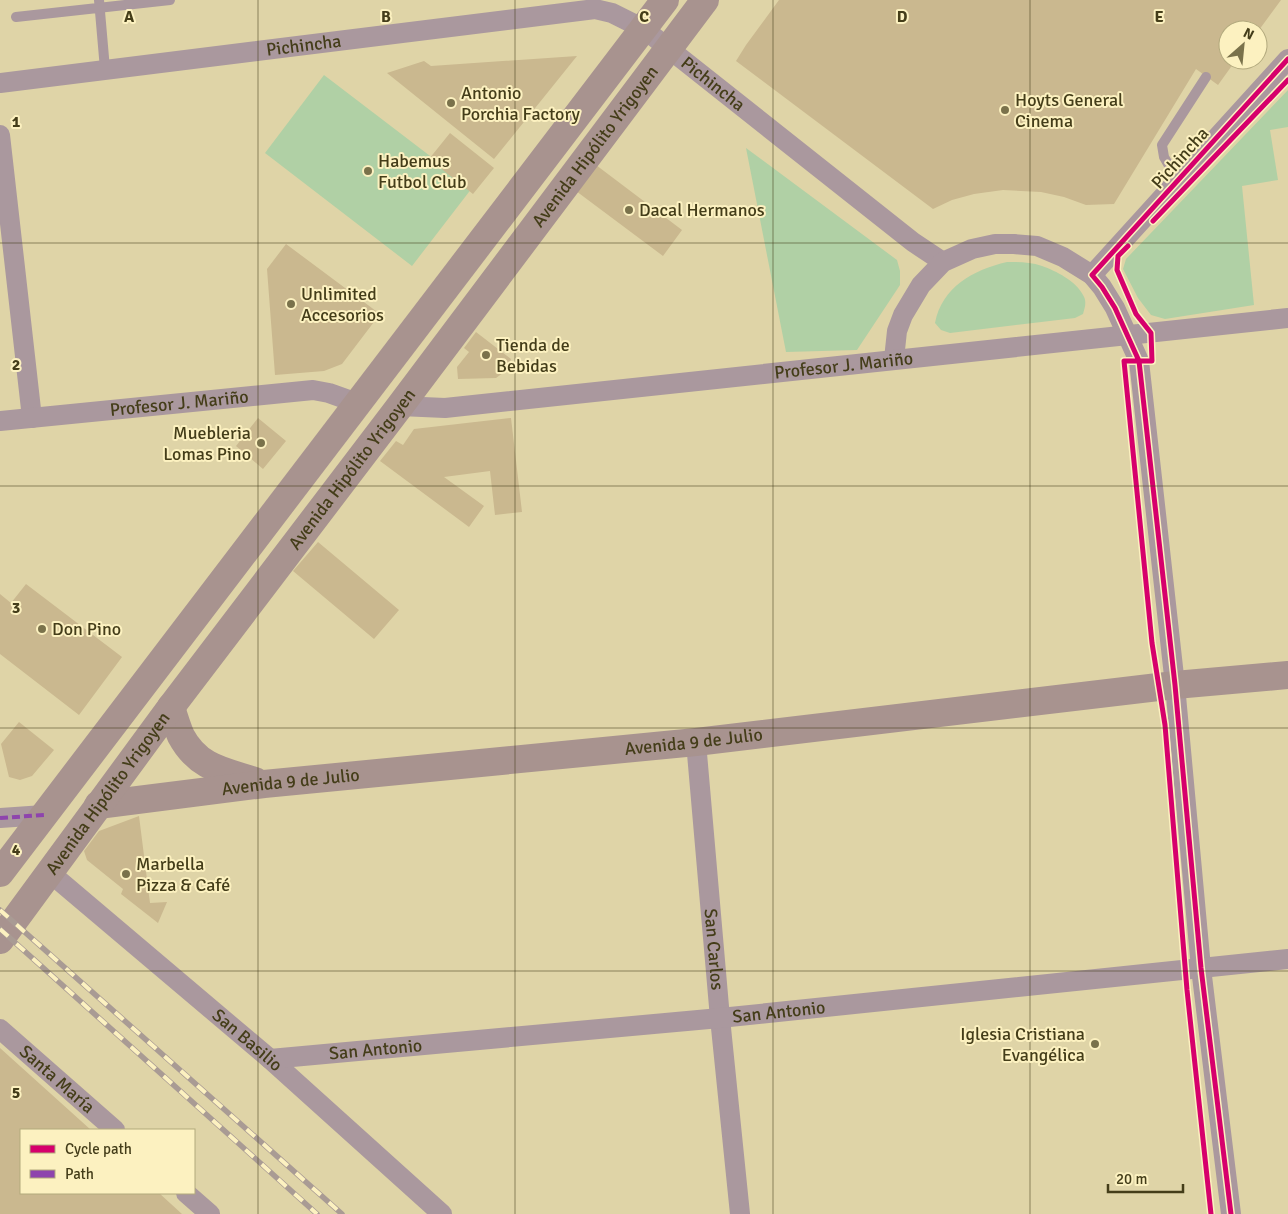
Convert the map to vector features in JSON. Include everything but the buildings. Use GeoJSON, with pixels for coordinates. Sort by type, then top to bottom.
{"type":"FeatureCollection","features":[{"type":"Feature","properties":{"kind":"main road","name":"Avenida Hipólito Yrigoyen"},"geometry":{"type":"LineString","coordinates":[[0,873],[665,0]]}},
{"type":"Feature","properties":{"kind":"main road","name":"Avenida Hipólito Yrigoyen"},"geometry":{"type":"LineString","coordinates":[[1,937],[171,707],[705,0]]}},
{"type":"Feature","properties":{"kind":"main road","name":"Avenida 9 de Julio"},"geometry":{"type":"LineString","coordinates":[[98,805],[264,784],[696,742],[1176,685],[1288,675]]}},
{"type":"Feature","properties":{"kind":"main road"},"geometry":{"type":"LineString","coordinates":[[171,707],[181,736],[198,759],[209,766],[264,784]]}},
{"type":"Feature","properties":{"kind":"street","name":"Pichincha"},"geometry":{"type":"LineString","coordinates":[[0,83],[105,68],[595,9],[612,13],[644,28],[913,242],[943,262]]}},
{"type":"Feature","properties":{"kind":"street","name":"Pichincha"},"geometry":{"type":"LineString","coordinates":[[1092,275],[1288,59]]}},
{"type":"Feature","properties":{"kind":"street"},"geometry":{"type":"LineString","coordinates":[[0,135],[32,418]]}},
{"type":"Feature","properties":{"kind":"street"},"geometry":{"type":"LineString","coordinates":[[894,359],[897,331],[903,315],[921,285],[943,262],[972,249],[995,244],[1014,244],[1037,246],[1063,257],[1092,275],[1115,308],[1139,361],[1176,685],[1202,968],[1231,1214]]}},
{"type":"Feature","properties":{"kind":"street","name":"Profesor J. Mariño"},"geometry":{"type":"LineString","coordinates":[[400,406],[445,408],[1288,318]]}},
{"type":"Feature","properties":{"kind":"street","name":"Profesor J. Mariño"},"geometry":{"type":"LineString","coordinates":[[0,421],[313,390],[329,393],[357,403]]}},
{"type":"Feature","properties":{"kind":"street","name":"San Carlos"},"geometry":{"type":"LineString","coordinates":[[696,742],[720,1018],[740,1214]]}},
{"type":"Feature","properties":{"kind":"street"},"geometry":{"type":"LineString","coordinates":[[0,818],[44,815]]}},
{"type":"Feature","properties":{"kind":"street","name":"San Basilio"},"geometry":{"type":"LineString","coordinates":[[49,872],[270,1059],[442,1214]]}},
{"type":"Feature","properties":{"kind":"street","name":"San Antonio"},"geometry":{"type":"LineString","coordinates":[[270,1059],[720,1018],[1288,959]]}},
{"type":"Feature","properties":{"kind":"street","name":"Santa María"},"geometry":{"type":"LineString","coordinates":[[0,1029],[114,1129]]}},
{"type":"Feature","properties":{"kind":"street"},"geometry":{"type":"LineString","coordinates":[[187,1194],[210,1214]]}},
{"type":"Feature","properties":{"kind":"lane"},"geometry":{"type":"LineString","coordinates":[[16,17],[99,4],[170,0]]}},
{"type":"Feature","properties":{"kind":"lane"},"geometry":{"type":"LineString","coordinates":[[99,4],[105,68]]}},
{"type":"Feature","properties":{"kind":"lane"},"geometry":{"type":"LineString","coordinates":[[1178,181],[1164,157],[1162,145],[1206,77]]}},
{"type":"Feature","properties":{"kind":"green space","name":"Habemus Futbol Club"},"geometry":{"type":"Polygon","coordinates":[[[324,75],[472,188],[412,266],[265,153],[324,75]]]}},
{"type":"Feature","properties":{"kind":"green space"},"geometry":{"type":"Polygon","coordinates":[[[1288,90],[1288,127],[1270,130],[1278,180],[1242,186],[1254,305],[1165,319],[1151,315],[1138,298],[1123,269],[1126,259],[1288,90]]]}},
{"type":"Feature","properties":{"kind":"green space"},"geometry":{"type":"Polygon","coordinates":[[[746,148],[897,260],[900,271],[900,285],[857,350],[786,352],[746,148]]]}},
{"type":"Feature","properties":{"kind":"green space"},"geometry":{"type":"Polygon","coordinates":[[[1007,262],[1025,262],[1038,265],[1065,277],[1076,285],[1084,297],[1083,314],[1075,318],[950,333],[941,330],[935,323],[944,299],[952,290],[971,275],[994,265],[1007,262]]]}},
{"type":"Feature","properties":{"kind":"railway"},"geometry":{"type":"LineString","coordinates":[[0,910],[342,1214]]}},
{"type":"Feature","properties":{"kind":"railway"},"geometry":{"type":"LineString","coordinates":[[0,929],[317,1214]]}},
{"type":"Feature","properties":{"kind":"marked path"},"geometry":{"type":"LineString","coordinates":[[0,818],[44,815]]}},
{"type":"Feature","properties":{"kind":"cycle path"},"geometry":{"type":"LineString","coordinates":[[1231,1214],[1201,968],[1175,685],[1139,361],[1115,308],[1092,275],[1288,59]]}},
{"type":"Feature","properties":{"kind":"cycle path"},"geometry":{"type":"LineString","coordinates":[[1153,221],[1288,80]]}},
{"type":"Feature","properties":{"kind":"cycle path"},"geometry":{"type":"LineString","coordinates":[[1128,246],[1118,256],[1117,270],[1136,314],[1151,333],[1152,361],[1124,361],[1152,643],[1165,725],[1187,990],[1211,1214]]}},
{"type":"Feature","properties":{"kind":"place","name":"Antonio Porchia Factory"},"geometry":{"type":"Point","coordinates":[451,103]}},
{"type":"Feature","properties":{"kind":"place","name":"Hoyts General Cinema"},"geometry":{"type":"Point","coordinates":[1005,110]}},
{"type":"Feature","properties":{"kind":"place","name":"Habemus Futbol Club"},"geometry":{"type":"Point","coordinates":[368,171]}},
{"type":"Feature","properties":{"kind":"place","name":"Dacal Hermanos"},"geometry":{"type":"Point","coordinates":[629,210]}},
{"type":"Feature","properties":{"kind":"place","name":"Unlimited Accesorios"},"geometry":{"type":"Point","coordinates":[291,304]}},
{"type":"Feature","properties":{"kind":"place","name":"Tienda de Bebidas"},"geometry":{"type":"Point","coordinates":[486,355]}},
{"type":"Feature","properties":{"kind":"place","name":"Muebleria Lomas Pino"},"geometry":{"type":"Point","coordinates":[261,443]}},
{"type":"Feature","properties":{"kind":"place","name":"Don Pino"},"geometry":{"type":"Point","coordinates":[42,629]}},
{"type":"Feature","properties":{"kind":"place","name":"Marbella Pizza & Café"},"geometry":{"type":"Point","coordinates":[126,874]}},
{"type":"Feature","properties":{"kind":"place","name":"Iglesia Cristiana Evangélica"},"geometry":{"type":"Point","coordinates":[1095,1044]}}]}
